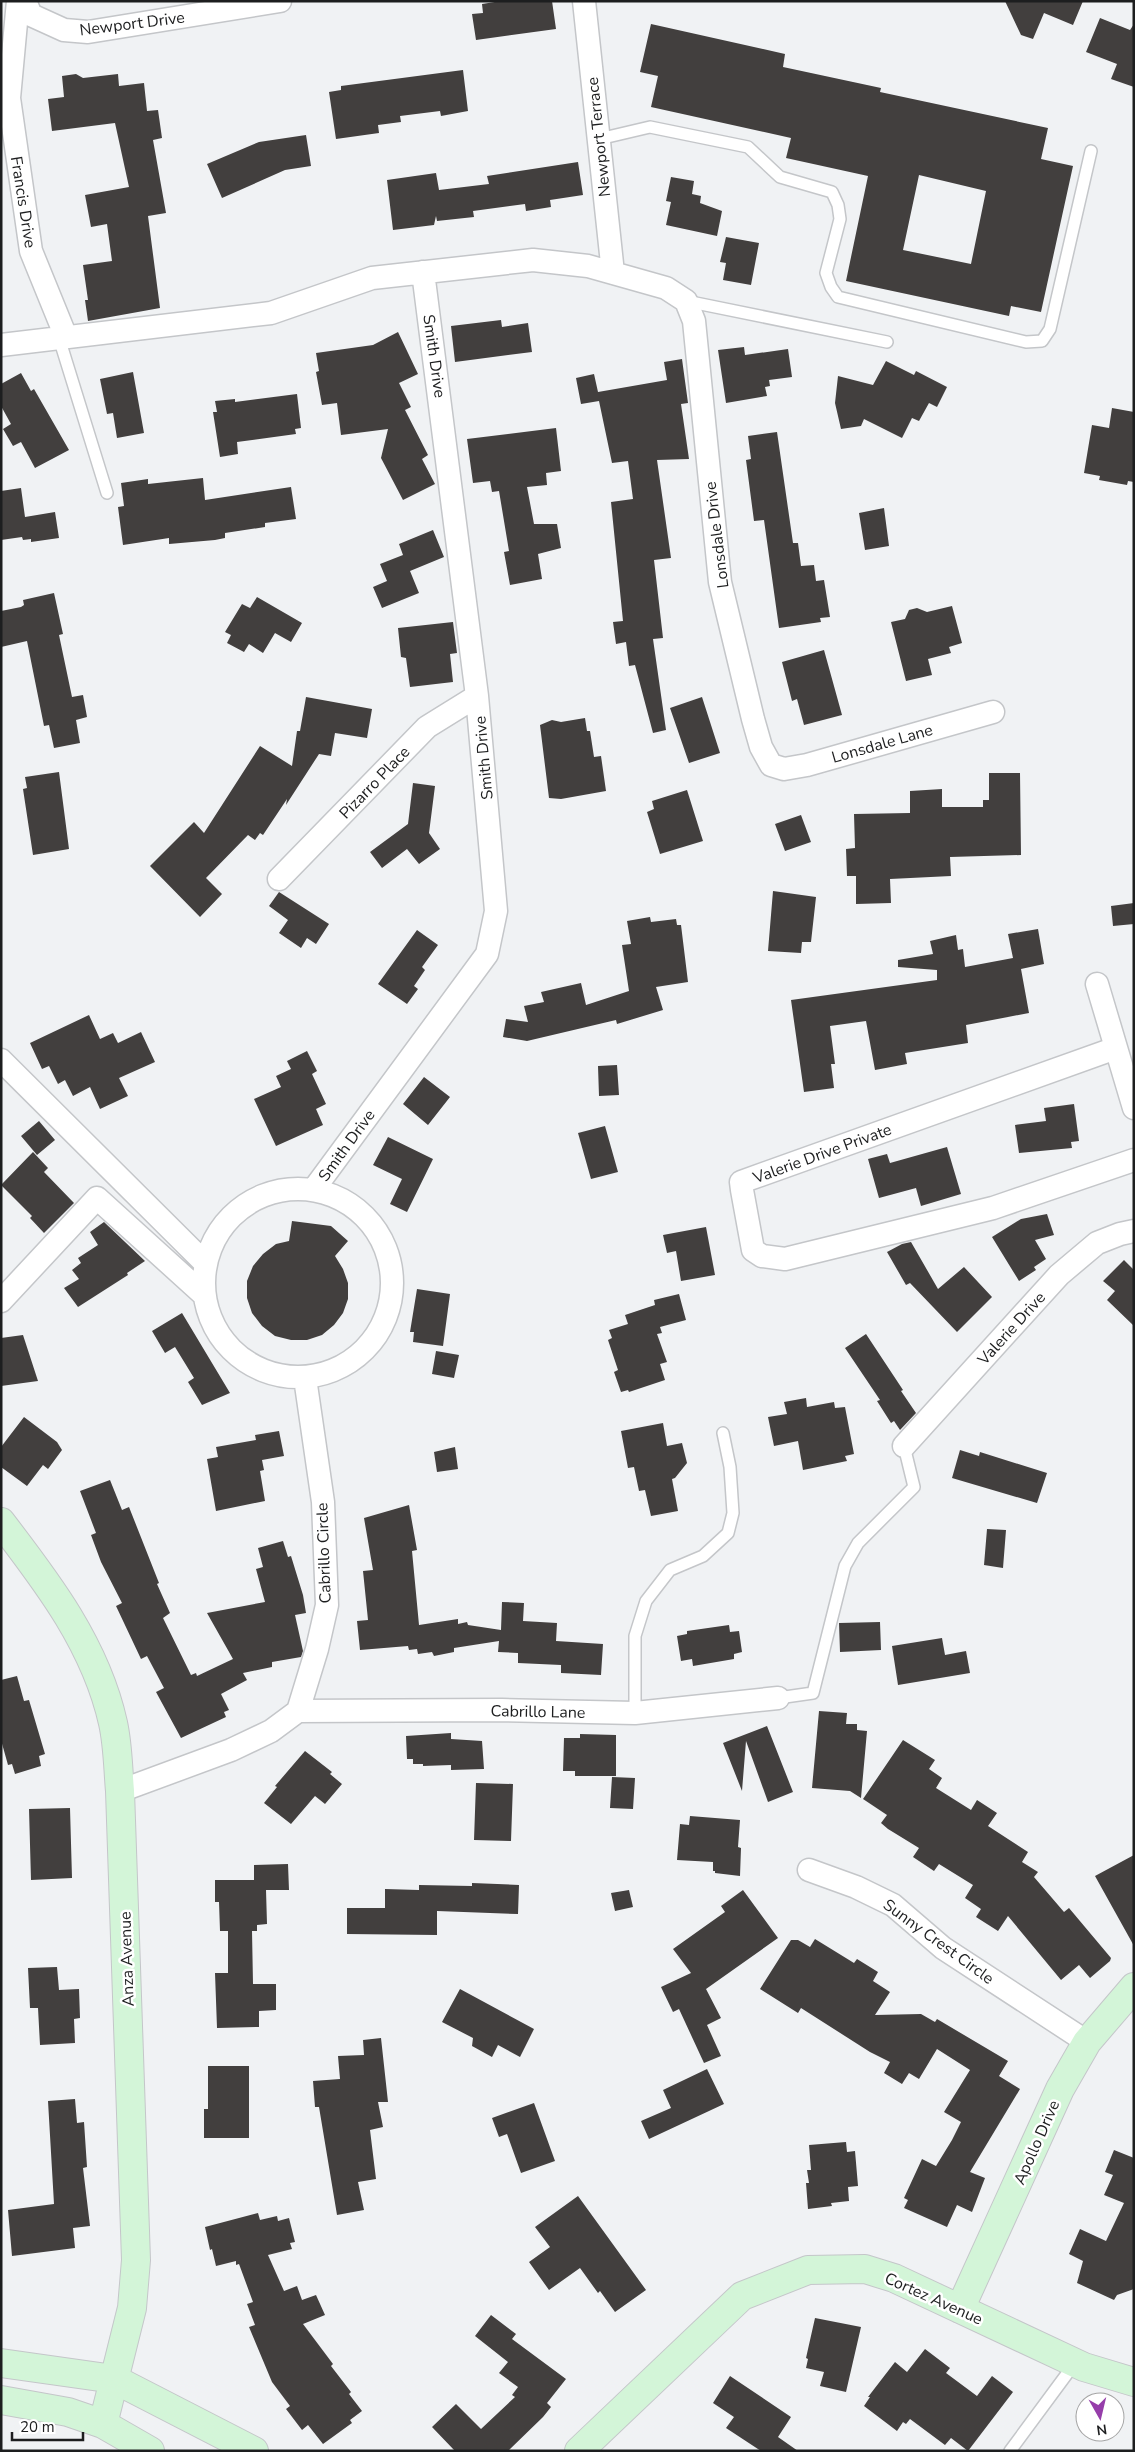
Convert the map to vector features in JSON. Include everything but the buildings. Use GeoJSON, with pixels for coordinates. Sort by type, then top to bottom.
{"type":"FeatureCollection","features":[{"type":"Feature","properties":{"kind":"street","name":"Francis Drive"},"geometry":{"type":"LineString","coordinates":[[18,1],[9,98],[31,250],[62,338]]}},
{"type":"Feature","properties":{"kind":"street","name":"Newport Drive"},"geometry":{"type":"LineString","coordinates":[[25,1],[31,15],[64,30],[88,32],[280,1]]}},
{"type":"Feature","properties":{"kind":"street","name":"Newport Terrace"},"geometry":{"type":"LineString","coordinates":[[584,1],[614,273]]}},
{"type":"Feature","properties":{"kind":"street"},"geometry":{"type":"LineString","coordinates":[[1,345],[271,313],[372,278],[533,260],[588,266],[666,288],[686,301]]}},
{"type":"Feature","properties":{"kind":"street","name":"Smith Drive"},"geometry":{"type":"LineString","coordinates":[[314,1190],[487,954],[496,911],[478,696],[423,272]]}},
{"type":"Feature","properties":{"kind":"street","name":"Lonsdale Drive"},"geometry":{"type":"LineString","coordinates":[[686,301],[694,321],[720,582],[753,719],[761,747],[771,765]]}},
{"type":"Feature","properties":{"kind":"street","name":"Pizarro Place"},"geometry":{"type":"LineString","coordinates":[[279,879],[427,727],[478,696]]}},
{"type":"Feature","properties":{"kind":"street","name":"Lonsdale Lane"},"geometry":{"type":"LineString","coordinates":[[771,765],[784,769],[807,765],[994,712]]}},
{"type":"Feature","properties":{"kind":"street"},"geometry":{"type":"LineString","coordinates":[[1098,984],[1134,1108]]}},
{"type":"Feature","properties":{"kind":"street","name":"Valerie Drive Private"},"geometry":{"type":"LineString","coordinates":[[1116,1048],[741,1182],[742,1190],[753,1250],[762,1256],[785,1259],[993,1208],[1134,1160]]}},
{"type":"Feature","properties":{"kind":"street"},"geometry":{"type":"LineString","coordinates":[[1,1060],[205,1262]]}},
{"type":"Feature","properties":{"kind":"street"},"geometry":{"type":"LineString","coordinates":[[285,1189],[314,1190],[343,1199],[367,1218],[385,1243],[393,1272],[391,1302],[380,1331],[360,1354],[334,1371],[305,1378],[276,1375],[249,1364],[227,1346],[211,1322],[204,1294],[205,1262],[216,1236],[234,1213],[258,1197],[285,1189]]}},
{"type":"Feature","properties":{"kind":"street"},"geometry":{"type":"LineString","coordinates":[[1,1301],[97,1198],[204,1294]]}},
{"type":"Feature","properties":{"kind":"street","name":"Valerie Drive"},"geometry":{"type":"LineString","coordinates":[[904,1446],[1059,1275],[1097,1243],[1120,1234],[1134,1232]]}},
{"type":"Feature","properties":{"kind":"street","name":"Cabrillo Circle"},"geometry":{"type":"LineString","coordinates":[[298,1711],[317,1649],[327,1605],[323,1502],[305,1378]]}},
{"type":"Feature","properties":{"kind":"street","name":"Anza Avenue"},"geometry":{"type":"LineString","coordinates":[[1,1522],[49,1584],[83,1642],[105,1693],[113,1724],[120,1791],[136,2260],[132,2308],[103,2424]]}},
{"type":"Feature","properties":{"kind":"street","name":"Cabrillo Lane"},"geometry":{"type":"LineString","coordinates":[[298,1711],[502,1710],[635,1713],[778,1698]]}},
{"type":"Feature","properties":{"kind":"street"},"geometry":{"type":"LineString","coordinates":[[120,1791],[231,1750],[271,1731],[298,1711]]}},
{"type":"Feature","properties":{"kind":"street","name":"Sunny Crest Circle"},"geometry":{"type":"LineString","coordinates":[[809,1870],[856,1887],[893,1904],[943,1948],[1087,2042]]}},
{"type":"Feature","properties":{"kind":"street","name":"Apollo Drive"},"geometry":{"type":"LineString","coordinates":[[960,2310],[1060,2089],[1087,2042],[1134,1987]]}},
{"type":"Feature","properties":{"kind":"street","name":"Cortez Avenue"},"geometry":{"type":"LineString","coordinates":[[580,2451],[742,2296],[808,2270],[865,2269],[894,2278],[1075,2363],[1134,2382]]}},
{"type":"Feature","properties":{"kind":"street"},"geometry":{"type":"LineString","coordinates":[[1,2363],[114,2379],[254,2451]]}},
{"type":"Feature","properties":{"kind":"street"},"geometry":{"type":"LineString","coordinates":[[1,2400],[68,2412],[103,2424],[150,2451]]}},
{"type":"Feature","properties":{"kind":"lane"},"geometry":{"type":"LineString","coordinates":[[599,139],[650,127],[748,147],[780,177],[832,192],[838,205],[840,219],[826,273],[831,287],[838,298],[1026,342],[1042,341],[1050,329],[1091,151]]}},
{"type":"Feature","properties":{"kind":"lane"},"geometry":{"type":"LineString","coordinates":[[686,301],[887,342]]}},
{"type":"Feature","properties":{"kind":"lane"},"geometry":{"type":"LineString","coordinates":[[62,338],[107,493]]}},
{"type":"Feature","properties":{"kind":"lane"},"geometry":{"type":"LineString","coordinates":[[635,1713],[635,1636],[646,1601],[670,1570],[703,1556],[728,1533],[733,1513],[730,1467],[723,1433]]}},
{"type":"Feature","properties":{"kind":"lane"},"geometry":{"type":"LineString","coordinates":[[778,1698],[813,1693],[845,1566],[858,1544],[914,1487],[904,1446]]}},
{"type":"Feature","properties":{"kind":"lane"},"geometry":{"type":"LineString","coordinates":[[1010,2451],[1075,2363]]}}]}
